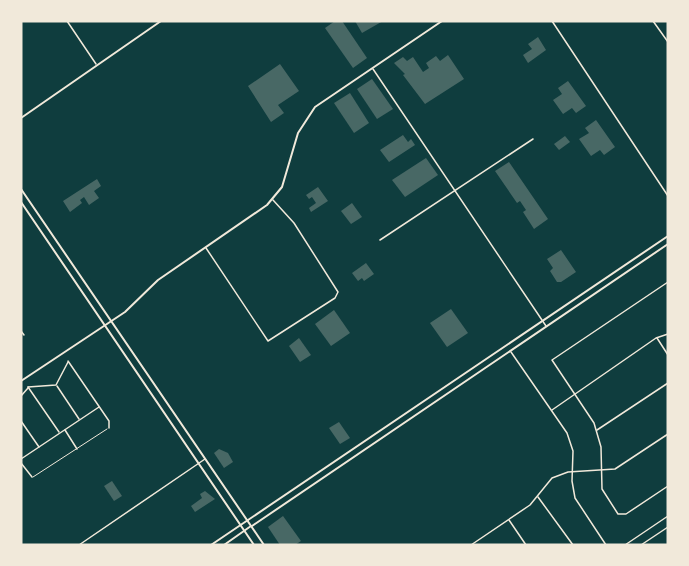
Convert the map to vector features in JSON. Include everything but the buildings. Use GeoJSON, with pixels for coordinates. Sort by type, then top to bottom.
{"type":"FeatureCollection","features":[{"type":"Feature","properties":{"kind":"street"},"geometry":{"type":"LineString","coordinates":[[67,21],[97,65]]}},
{"type":"Feature","properties":{"kind":"street"},"geometry":{"type":"LineString","coordinates":[[21,118],[161,21]]}},
{"type":"Feature","properties":{"kind":"street"},"geometry":{"type":"LineString","coordinates":[[21,381],[134,305],[148,287],[273,200],[287,175],[298,133],[308,115],[326,98],[442,21]]}},
{"type":"Feature","properties":{"kind":"street"},"geometry":{"type":"LineString","coordinates":[[552,21],[668,196]]}},
{"type":"Feature","properties":{"kind":"street"},"geometry":{"type":"LineString","coordinates":[[653,21],[668,42]]}},
{"type":"Feature","properties":{"kind":"street"},"geometry":{"type":"LineString","coordinates":[[372,67],[547,327]]}},
{"type":"Feature","properties":{"kind":"street"},"geometry":{"type":"LineString","coordinates":[[380,240],[533,139]]}},
{"type":"Feature","properties":{"kind":"street"},"geometry":{"type":"LineString","coordinates":[[21,189],[264,545]]}},
{"type":"Feature","properties":{"kind":"street"},"geometry":{"type":"LineString","coordinates":[[205,248],[268,341],[335,297],[338,292],[319,262],[286,212],[273,200]]}},
{"type":"Feature","properties":{"kind":"street"},"geometry":{"type":"LineString","coordinates":[[21,202],[200,462],[254,545]]}},
{"type":"Feature","properties":{"kind":"street"},"geometry":{"type":"LineString","coordinates":[[211,545],[668,236]]}},
{"type":"Feature","properties":{"kind":"street"},"geometry":{"type":"LineString","coordinates":[[224,545],[668,244]]}},
{"type":"Feature","properties":{"kind":"street"},"geometry":{"type":"LineString","coordinates":[[668,282],[552,360],[597,431],[601,447],[605,496],[622,516],[668,486]]}},
{"type":"Feature","properties":{"kind":"street"},"geometry":{"type":"LineString","coordinates":[[21,331],[24,335]]}},
{"type":"Feature","properties":{"kind":"street"},"geometry":{"type":"LineString","coordinates":[[551,411],[656,338],[668,334]]}},
{"type":"Feature","properties":{"kind":"street"},"geometry":{"type":"LineString","coordinates":[[656,338],[668,355]]}},
{"type":"Feature","properties":{"kind":"street"},"geometry":{"type":"LineString","coordinates":[[511,351],[571,443],[574,498],[606,545]]}},
{"type":"Feature","properties":{"kind":"street"},"geometry":{"type":"LineString","coordinates":[[56,386],[68,361],[110,423],[109,428]]}},
{"type":"Feature","properties":{"kind":"street"},"geometry":{"type":"LineString","coordinates":[[597,431],[668,383]]}},
{"type":"Feature","properties":{"kind":"street"},"geometry":{"type":"LineString","coordinates":[[28,387],[56,386]]}},
{"type":"Feature","properties":{"kind":"street"},"geometry":{"type":"LineString","coordinates":[[56,386],[80,420]]}},
{"type":"Feature","properties":{"kind":"street"},"geometry":{"type":"LineString","coordinates":[[21,396],[28,387]]}},
{"type":"Feature","properties":{"kind":"street"},"geometry":{"type":"LineString","coordinates":[[28,387],[60,433]]}},
{"type":"Feature","properties":{"kind":"street"},"geometry":{"type":"LineString","coordinates":[[21,459],[99,407]]}},
{"type":"Feature","properties":{"kind":"street"},"geometry":{"type":"LineString","coordinates":[[21,421],[39,447]]}},
{"type":"Feature","properties":{"kind":"street"},"geometry":{"type":"LineString","coordinates":[[65,430],[77,449]]}},
{"type":"Feature","properties":{"kind":"street"},"geometry":{"type":"LineString","coordinates":[[471,545],[509,520],[538,497],[552,478],[573,472],[602,471],[622,465],[668,435]]}},
{"type":"Feature","properties":{"kind":"street"},"geometry":{"type":"LineString","coordinates":[[79,545],[206,458]]}},
{"type":"Feature","properties":{"kind":"street"},"geometry":{"type":"LineString","coordinates":[[21,463],[32,477]]}},
{"type":"Feature","properties":{"kind":"street"},"geometry":{"type":"LineString","coordinates":[[538,497],[573,545]]}},
{"type":"Feature","properties":{"kind":"street"},"geometry":{"type":"LineString","coordinates":[[625,545],[668,516]]}},
{"type":"Feature","properties":{"kind":"street"},"geometry":{"type":"LineString","coordinates":[[509,520],[526,545]]}},
{"type":"Feature","properties":{"kind":"street"},"geometry":{"type":"LineString","coordinates":[[640,545],[668,527]]}},
{"type":"Feature","properties":{"kind":"street"},"geometry":{"type":"LineString","coordinates":[[477,541],[479,545]]}},
{"type":"Feature","properties":{"kind":"lane"},"geometry":{"type":"LineString","coordinates":[[32,477],[109,428]]}}]}
